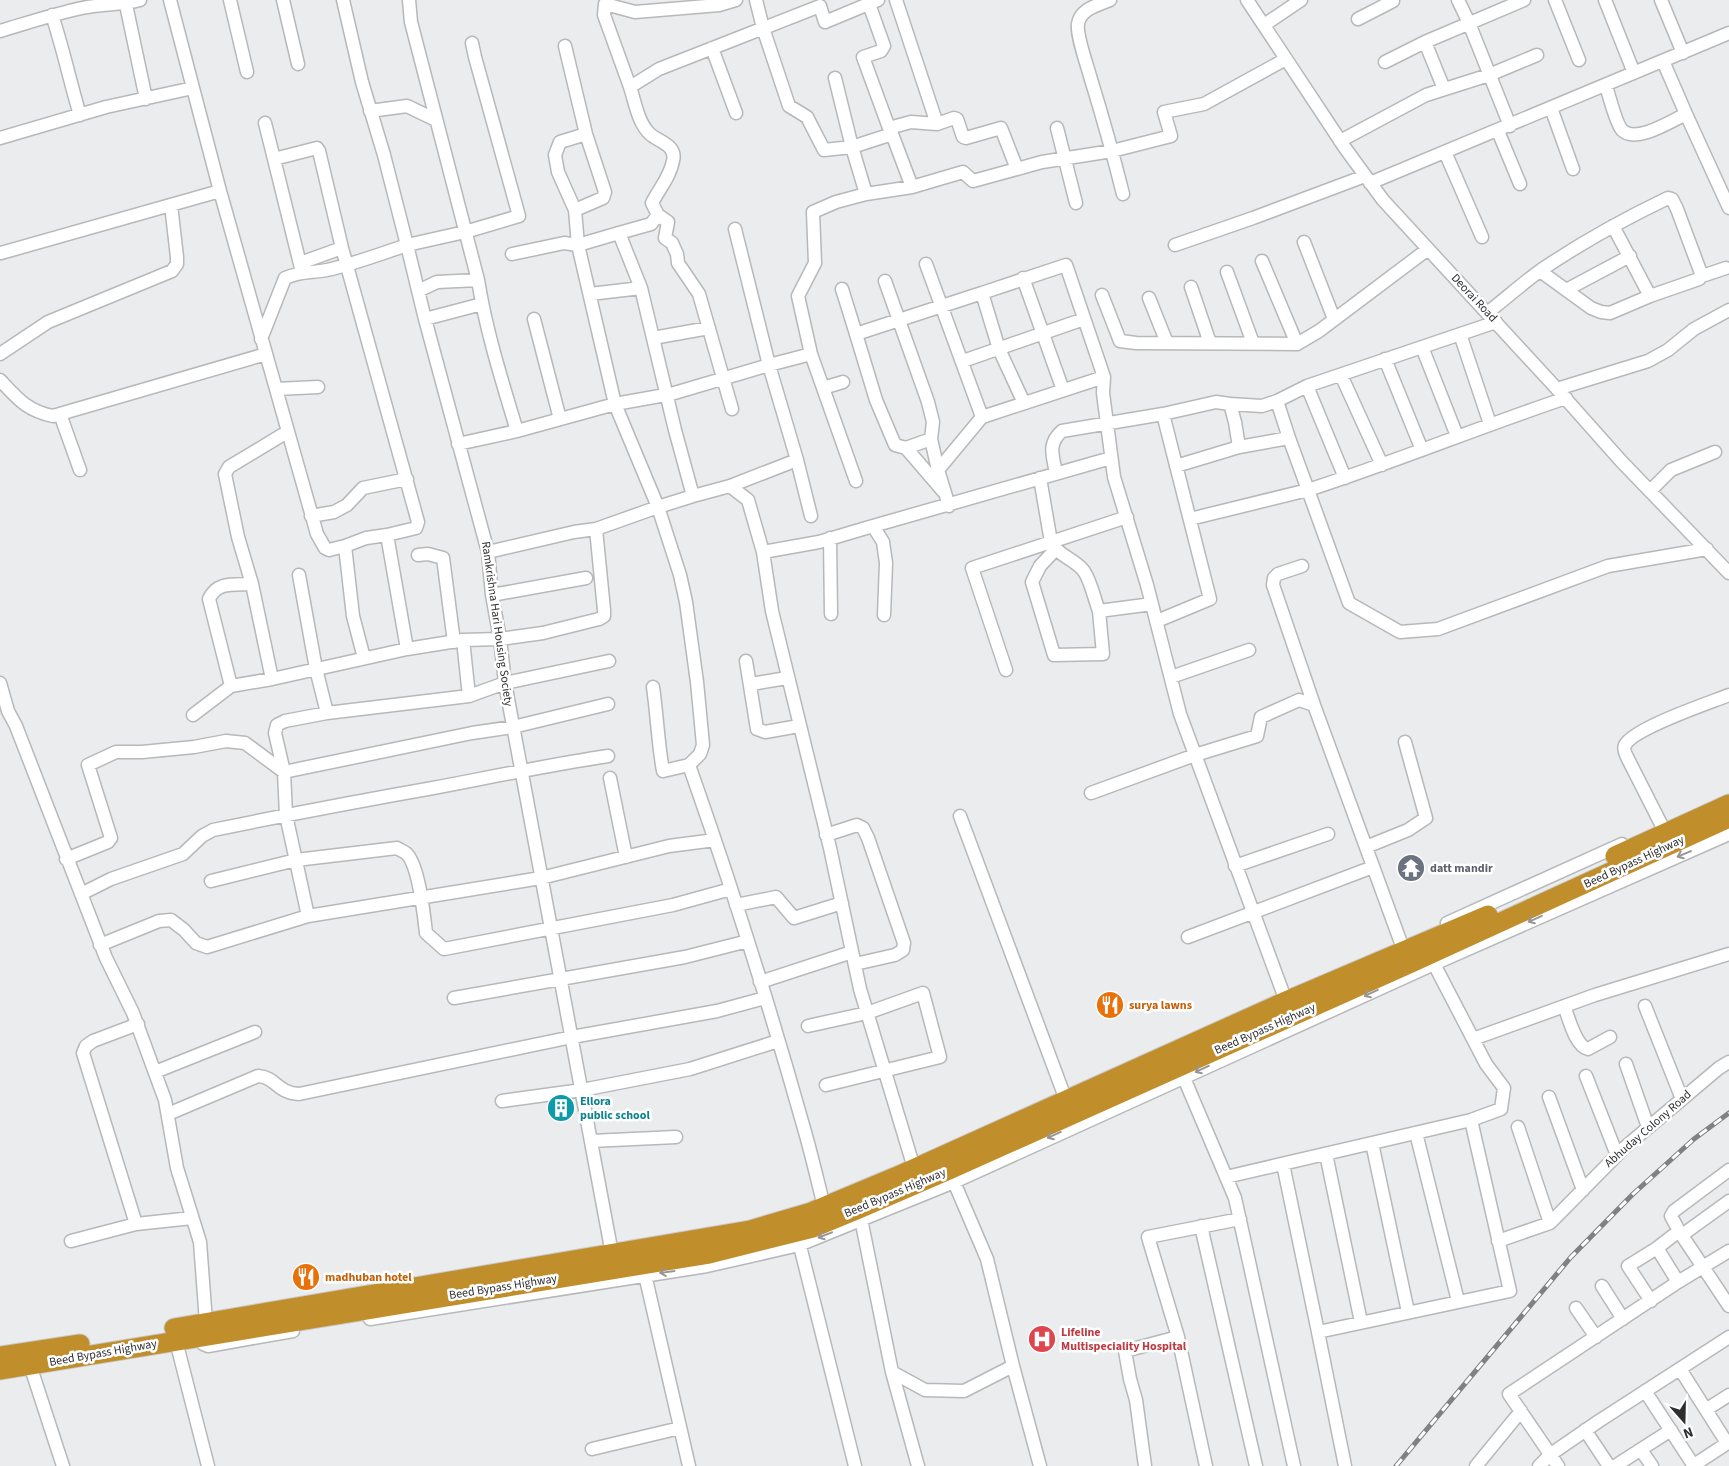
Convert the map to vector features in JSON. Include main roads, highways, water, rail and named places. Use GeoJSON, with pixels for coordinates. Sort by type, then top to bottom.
{"type":"FeatureCollection","features":[{"type":"Feature","properties":{"kind":"highway","name":"Beed Bypass Highway"},"geometry":{"type":"LineString","coordinates":[[613,1257],[643,1270],[709,1254],[798,1238],[813,1228],[860,1214],[952,1176],[1182,1072],[1729,804]]}},
{"type":"Feature","properties":{"kind":"highway","name":"Beed Bypass Highway"},"geometry":{"type":"LineString","coordinates":[[0,1370],[171,1335],[203,1325],[613,1257],[750,1230],[823,1203],[913,1165],[1284,998],[1496,918],[1729,818]]}},
{"type":"Feature","properties":{"kind":"highway","name":"Beed Bypass Highway"},"geometry":{"type":"LineString","coordinates":[[0,1356],[171,1335]]}},
{"type":"Feature","properties":{"kind":"railway"},"geometry":{"type":"LineString","coordinates":[[1396,1466],[1571,1257],[1633,1194],[1694,1139],[1729,1113]]}},
{"type":"Feature","properties":{"kind":"place","name":"datt mandir"},"geometry":{"type":"Point","coordinates":[1411,868]}},
{"type":"Feature","properties":{"kind":"place","name":"surya lawns"},"geometry":{"type":"Point","coordinates":[1110,1005]}},
{"type":"Feature","properties":{"kind":"place","name":"Ellora public school"},"geometry":{"type":"Point","coordinates":[561,1108]}},
{"type":"Feature","properties":{"kind":"place","name":"madhuban hotel"},"geometry":{"type":"Point","coordinates":[306,1277]}},
{"type":"Feature","properties":{"kind":"place","name":"Lifeline Multispeciality Hospital"},"geometry":{"type":"Point","coordinates":[1042,1339]}}]}
